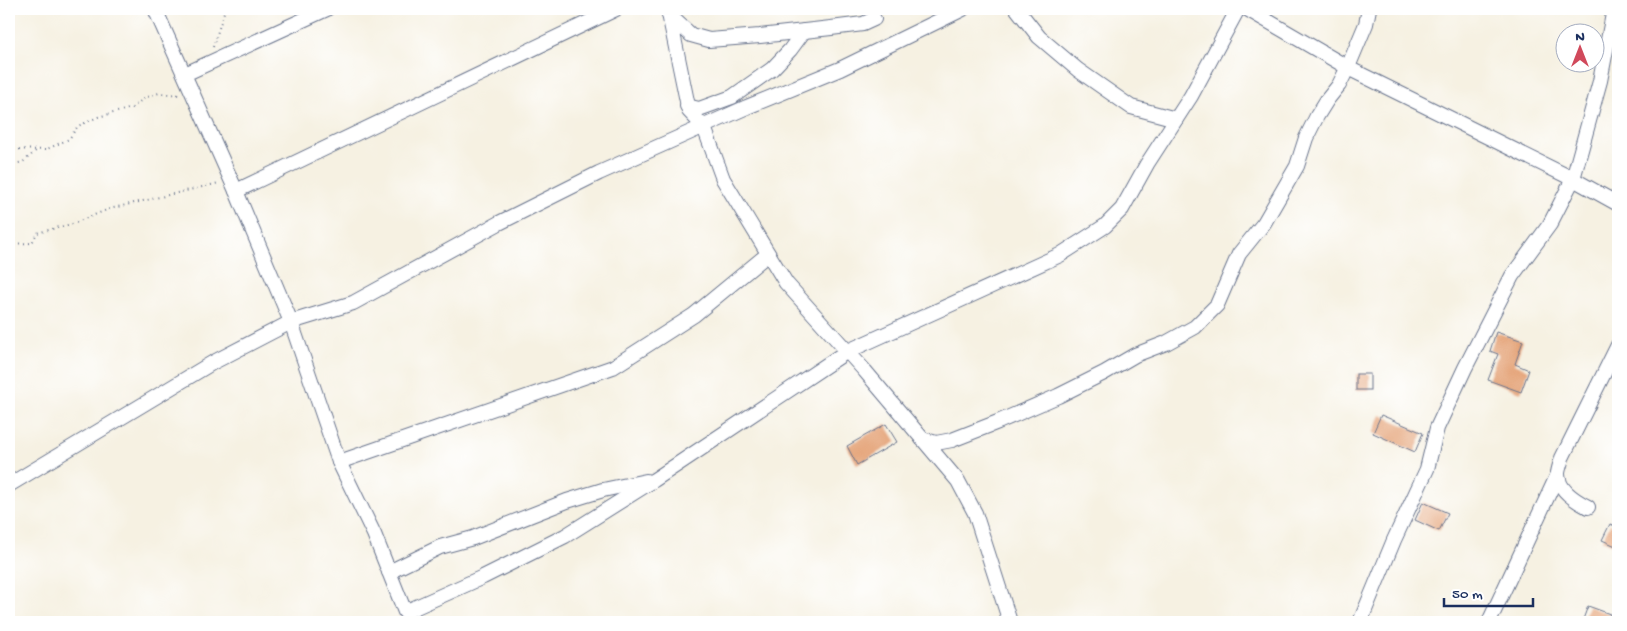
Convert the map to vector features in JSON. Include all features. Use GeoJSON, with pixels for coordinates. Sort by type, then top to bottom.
{"type":"FeatureCollection","features":[{"type":"Feature","properties":{"kind":"street"},"geometry":{"type":"LineString","coordinates":[[155,9],[234,185],[291,322],[339,462],[374,534],[407,617],[565,536],[654,480],[846,352],[1060,255],[1105,226],[1122,209],[1147,164],[1191,96],[1238,9]]}},
{"type":"Feature","properties":{"kind":"street"},"geometry":{"type":"LineString","coordinates":[[185,74],[327,9]]}},
{"type":"Feature","properties":{"kind":"street"},"geometry":{"type":"LineString","coordinates":[[234,185],[616,9]]}},
{"type":"Feature","properties":{"kind":"street"},"geometry":{"type":"LineString","coordinates":[[9,485],[212,363],[291,322],[353,304],[500,223],[599,173],[747,106],[840,69],[963,9]]}},
{"type":"Feature","properties":{"kind":"street"},"geometry":{"type":"LineString","coordinates":[[1017,9],[1039,37],[1078,70],[1123,102],[1131,107],[1176,119]]}},
{"type":"Feature","properties":{"kind":"street"},"geometry":{"type":"LineString","coordinates":[[1247,9],[1348,67],[1521,155],[1573,179],[1618,204]]}},
{"type":"Feature","properties":{"kind":"street"},"geometry":{"type":"LineString","coordinates":[[922,439],[936,444],[952,440],[998,422],[1058,396],[1135,355],[1166,343],[1195,327],[1217,305],[1239,254],[1268,216],[1297,166],[1306,138],[1348,67],[1366,24],[1369,9]]}},
{"type":"Feature","properties":{"kind":"street"},"geometry":{"type":"LineString","coordinates":[[1360,622],[1390,548],[1427,469],[1437,428],[1465,368],[1512,276],[1550,224],[1573,179],[1600,80],[1614,9]]}},
{"type":"Feature","properties":{"kind":"street"},"geometry":{"type":"LineString","coordinates":[[666,11],[691,35],[708,40],[863,24],[874,19]]}},
{"type":"Feature","properties":{"kind":"street"},"geometry":{"type":"LineString","coordinates":[[666,11],[689,111],[704,127],[724,179],[786,283],[958,482],[975,513],[1010,622]]}},
{"type":"Feature","properties":{"kind":"street"},"geometry":{"type":"LineString","coordinates":[[688,106],[699,109],[732,97],[772,69],[790,50],[804,31]]}},
{"type":"Feature","properties":{"kind":"street"},"geometry":{"type":"LineString","coordinates":[[339,462],[613,367],[694,315],[768,254]]}},
{"type":"Feature","properties":{"kind":"street"},"geometry":{"type":"LineString","coordinates":[[1489,622],[1558,474],[1562,458],[1618,345]]}},
{"type":"Feature","properties":{"kind":"street"},"geometry":{"type":"LineString","coordinates":[[1558,474],[1560,484],[1567,493],[1588,507]]}},
{"type":"Feature","properties":{"kind":"street"},"geometry":{"type":"LineString","coordinates":[[389,572],[440,547],[472,538],[567,501],[603,490],[654,480]]}},
{"type":"Feature","properties":{"kind":"path"},"geometry":{"type":"LineString","coordinates":[[206,64],[224,9]]}},
{"type":"Feature","properties":{"kind":"path"},"geometry":{"type":"LineString","coordinates":[[9,149],[45,150],[69,139],[78,126],[98,117],[132,108],[144,98],[159,93],[194,97]]}},
{"type":"Feature","properties":{"kind":"path"},"geometry":{"type":"LineString","coordinates":[[9,165],[23,162],[37,150]]}},
{"type":"Feature","properties":{"kind":"path"},"geometry":{"type":"LineString","coordinates":[[9,244],[32,243],[37,233],[46,229],[72,224],[109,209],[234,185]]}},
{"type":"Feature","properties":{"kind":"building"},"geometry":{"type":"Polygon","coordinates":[[[1496,332],[1523,341],[1515,364],[1529,370],[1521,392],[1488,380],[1498,354],[1490,351],[1496,332]]]}},
{"type":"Feature","properties":{"kind":"building"},"geometry":{"type":"Polygon","coordinates":[[[1356,374],[1370,374],[1370,390],[1356,390],[1356,374]]]}},
{"type":"Feature","properties":{"kind":"building"},"geometry":{"type":"Polygon","coordinates":[[[1381,415],[1423,433],[1415,452],[1373,433],[1381,415]]]}},
{"type":"Feature","properties":{"kind":"building"},"geometry":{"type":"Polygon","coordinates":[[[886,424],[897,442],[857,465],[847,446],[886,424]]]}},
{"type":"Feature","properties":{"kind":"building"},"geometry":{"type":"Polygon","coordinates":[[[1423,502],[1448,513],[1439,531],[1415,520],[1423,502]]]}},
{"type":"Feature","properties":{"kind":"building"},"geometry":{"type":"Polygon","coordinates":[[[1610,524],[1618,527],[1618,547],[1602,540],[1610,524]]]}},
{"type":"Feature","properties":{"kind":"building"},"geometry":{"type":"Polygon","coordinates":[[[1588,606],[1610,614],[1607,622],[1582,622],[1588,606]]]}}]}
